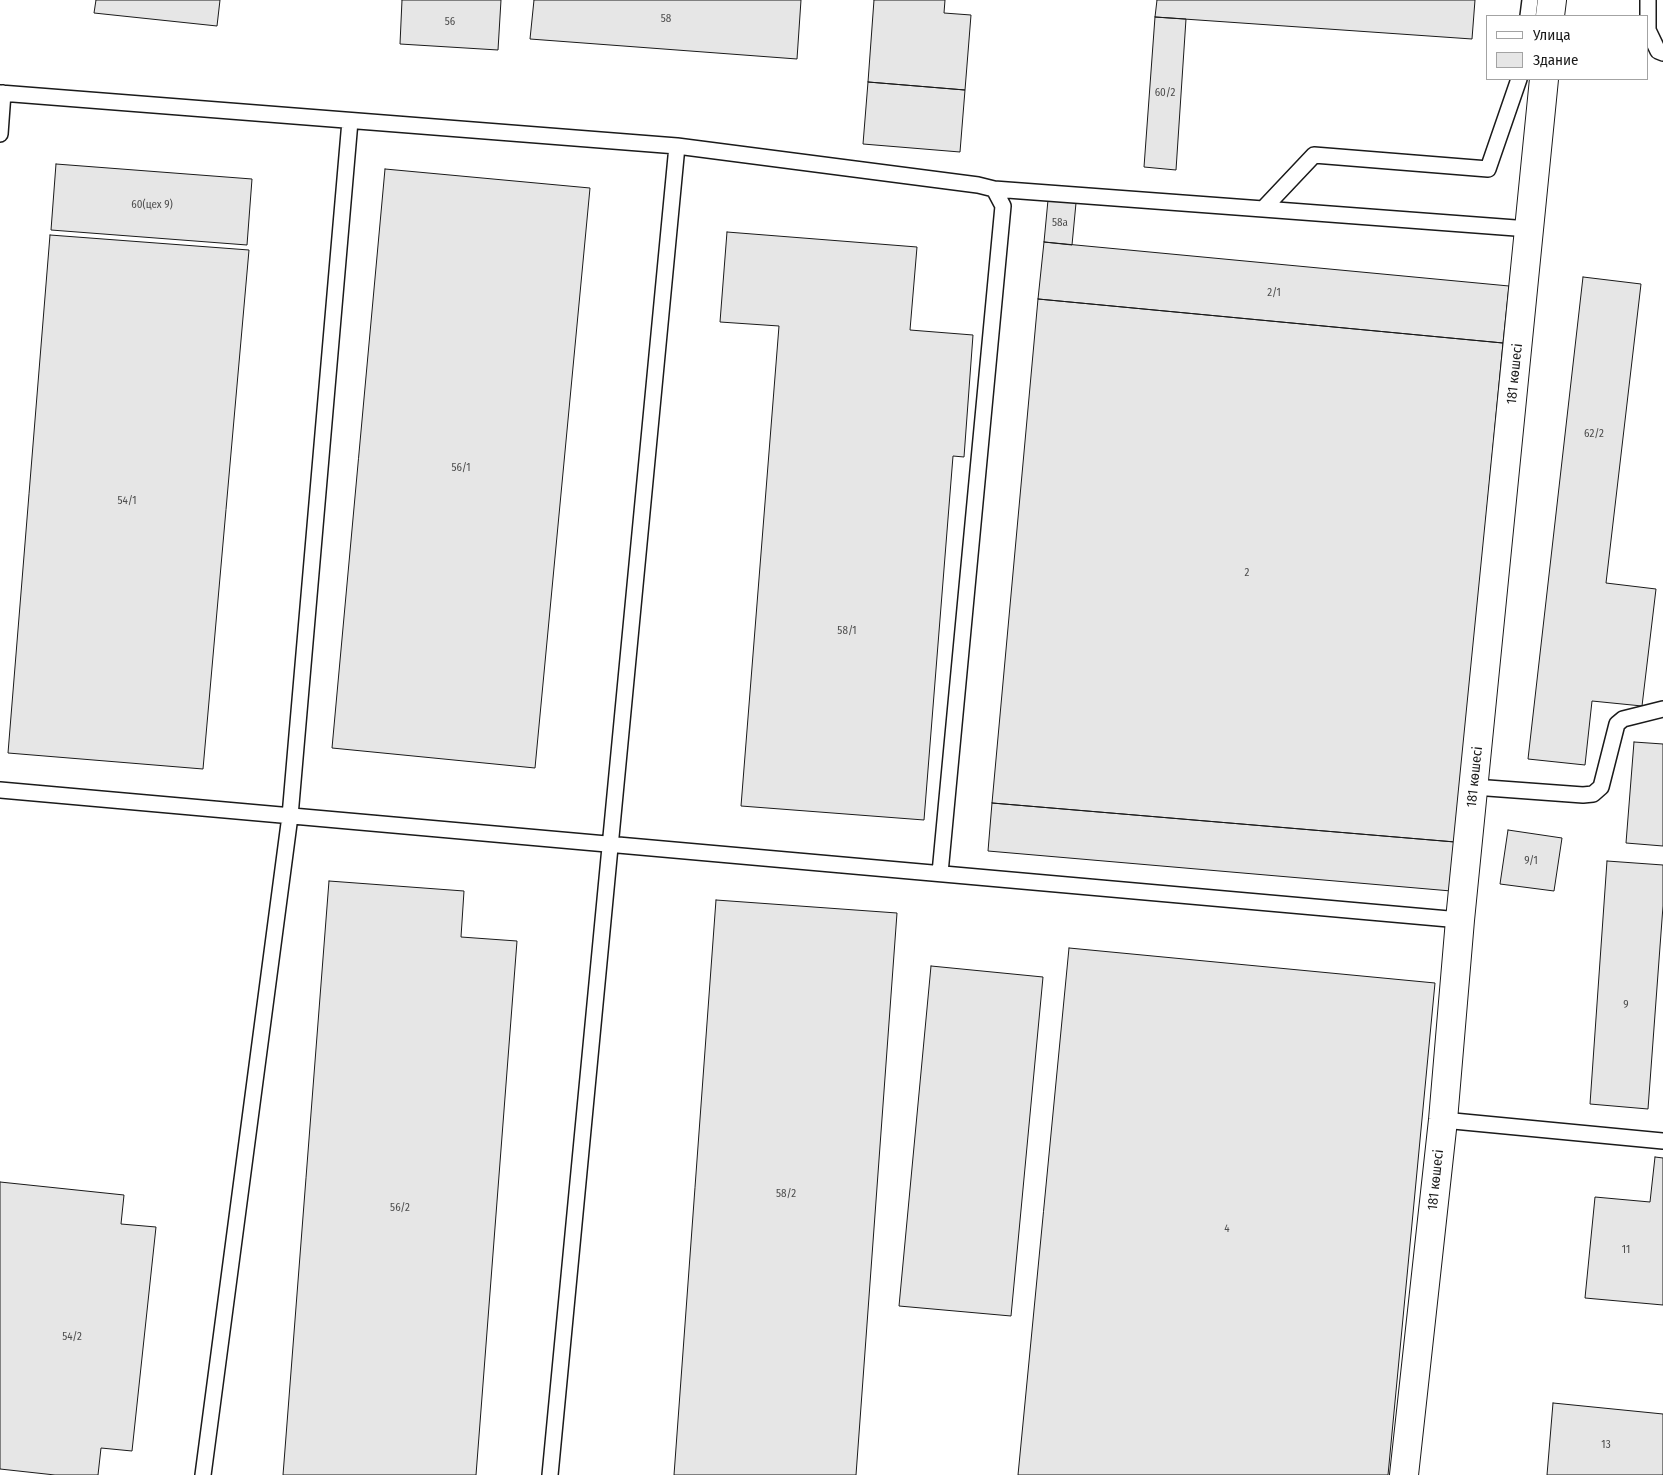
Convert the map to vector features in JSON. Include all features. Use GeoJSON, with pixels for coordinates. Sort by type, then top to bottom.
{"type":"FeatureCollection","features":[{"type":"Feature","properties":{"kind":"street"},"geometry":{"type":"LineString","coordinates":[[1550,15],[1552,0]]}},
{"type":"Feature","properties":{"kind":"street","name":"181 көшесі"},"geometry":{"type":"LineString","coordinates":[[1404,1475],[1442,1120],[1460,920],[1544,80]]}},
{"type":"Feature","properties":{"kind":"lane"},"geometry":{"type":"LineString","coordinates":[[1528,15],[1530,0]]}},
{"type":"Feature","properties":{"kind":"lane"},"geometry":{"type":"LineString","coordinates":[[1648,0],[1648,30],[1658,51],[1663,53]]}},
{"type":"Feature","properties":{"kind":"lane"},"geometry":{"type":"LineString","coordinates":[[1264,209],[1314,155],[1488,169],[1519,80]]}},
{"type":"Feature","properties":{"kind":"lane"},"geometry":{"type":"LineString","coordinates":[[0,134],[1,93],[677,146],[978,185],[994,189],[1529,229]]}},
{"type":"Feature","properties":{"kind":"lane"},"geometry":{"type":"LineString","coordinates":[[203,1475],[290,816],[350,121]]}},
{"type":"Feature","properties":{"kind":"lane"},"geometry":{"type":"LineString","coordinates":[[550,1475],[677,146]]}},
{"type":"Feature","properties":{"kind":"lane"},"geometry":{"type":"LineString","coordinates":[[940,873],[1003,206],[994,189]]}},
{"type":"Feature","properties":{"kind":"lane"},"geometry":{"type":"LineString","coordinates":[[1474,787],[1583,795],[1593,794],[1601,787],[1617,724],[1622,719],[1663,709]]}},
{"type":"Feature","properties":{"kind":"lane"},"geometry":{"type":"LineString","coordinates":[[0,790],[1460,920]]}},
{"type":"Feature","properties":{"kind":"lane"},"geometry":{"type":"LineString","coordinates":[[1442,1120],[1663,1141]]}},
{"type":"Feature","properties":{"kind":"building"},"geometry":{"type":"Polygon","coordinates":[[[96,0],[220,0],[217,26],[94,13],[96,0]]]}},
{"type":"Feature","properties":{"kind":"building"},"geometry":{"type":"Polygon","coordinates":[[[402,0],[501,0],[498,50],[400,44],[402,0]]]}},
{"type":"Feature","properties":{"kind":"building"},"geometry":{"type":"Polygon","coordinates":[[[534,0],[801,0],[797,59],[530,39],[534,0]]]}},
{"type":"Feature","properties":{"kind":"building"},"geometry":{"type":"Polygon","coordinates":[[[874,0],[945,0],[944,13],[971,15],[965,90],[868,82],[874,0]]]}},
{"type":"Feature","properties":{"kind":"building"},"geometry":{"type":"Polygon","coordinates":[[[1157,0],[1475,0],[1472,39],[1155,17],[1157,0]]]}},
{"type":"Feature","properties":{"kind":"building"},"geometry":{"type":"Polygon","coordinates":[[[1155,17],[1186,19],[1176,170],[1144,167],[1155,17]]]}},
{"type":"Feature","properties":{"kind":"building"},"geometry":{"type":"Polygon","coordinates":[[[868,82],[965,90],[960,152],[863,144],[868,82]]]}},
{"type":"Feature","properties":{"kind":"building"},"geometry":{"type":"Polygon","coordinates":[[[56,164],[252,179],[247,245],[51,230],[56,164]]]}},
{"type":"Feature","properties":{"kind":"building"},"geometry":{"type":"Polygon","coordinates":[[[385,169],[590,188],[535,768],[332,748],[385,169]]]}},
{"type":"Feature","properties":{"kind":"building"},"geometry":{"type":"Polygon","coordinates":[[[1048,200],[1076,203],[1072,245],[1044,242],[1048,200]]]}},
{"type":"Feature","properties":{"kind":"building"},"geometry":{"type":"Polygon","coordinates":[[[727,232],[917,247],[910,330],[973,335],[964,457],[953,456],[924,820],[741,806],[779,326],[720,322],[727,232]]]}},
{"type":"Feature","properties":{"kind":"building"},"geometry":{"type":"Polygon","coordinates":[[[50,235],[249,250],[203,769],[8,753],[50,235]]]}},
{"type":"Feature","properties":{"kind":"building"},"geometry":{"type":"Polygon","coordinates":[[[1044,242],[1509,286],[1503,343],[1038,299],[1044,242]]]}},
{"type":"Feature","properties":{"kind":"building"},"geometry":{"type":"Polygon","coordinates":[[[1583,277],[1641,284],[1606,583],[1656,589],[1642,706],[1592,701],[1585,765],[1528,759],[1583,277]]]}},
{"type":"Feature","properties":{"kind":"building"},"geometry":{"type":"Polygon","coordinates":[[[1038,299],[1503,343],[1455,842],[992,803],[1038,299]]]}},
{"type":"Feature","properties":{"kind":"building"},"geometry":{"type":"Polygon","coordinates":[[[1634,742],[1663,744],[1663,846],[1626,843],[1634,742]]]}},
{"type":"Feature","properties":{"kind":"building"},"geometry":{"type":"Polygon","coordinates":[[[992,803],[1455,842],[1451,891],[988,851],[992,803]]]}},
{"type":"Feature","properties":{"kind":"building"},"geometry":{"type":"Polygon","coordinates":[[[1508,830],[1562,838],[1554,891],[1500,884],[1508,830]]]}},
{"type":"Feature","properties":{"kind":"building"},"geometry":{"type":"Polygon","coordinates":[[[1607,861],[1663,865],[1663,906],[1648,1109],[1590,1104],[1607,861]]]}},
{"type":"Feature","properties":{"kind":"building"},"geometry":{"type":"Polygon","coordinates":[[[329,881],[464,891],[461,937],[517,941],[476,1475],[283,1475],[329,881]]]}},
{"type":"Feature","properties":{"kind":"building"},"geometry":{"type":"Polygon","coordinates":[[[716,900],[897,913],[856,1475],[674,1475],[716,900]]]}},
{"type":"Feature","properties":{"kind":"building"},"geometry":{"type":"Polygon","coordinates":[[[1069,948],[1435,983],[1388,1475],[1018,1475],[1069,948]]]}},
{"type":"Feature","properties":{"kind":"building"},"geometry":{"type":"Polygon","coordinates":[[[931,966],[1043,977],[1011,1316],[899,1306],[931,966]]]}},
{"type":"Feature","properties":{"kind":"building"},"geometry":{"type":"Polygon","coordinates":[[[1655,1157],[1663,1158],[1663,1305],[1585,1298],[1595,1197],[1650,1202],[1655,1157]]]}},
{"type":"Feature","properties":{"kind":"building"},"geometry":{"type":"Polygon","coordinates":[[[0,1182],[124,1195],[121,1224],[156,1227],[132,1451],[101,1448],[98,1475],[55,1475],[0,1469],[0,1182]]]}},
{"type":"Feature","properties":{"kind":"building"},"geometry":{"type":"Polygon","coordinates":[[[1553,1403],[1663,1414],[1663,1475],[1547,1475],[1553,1403]]]}}]}
